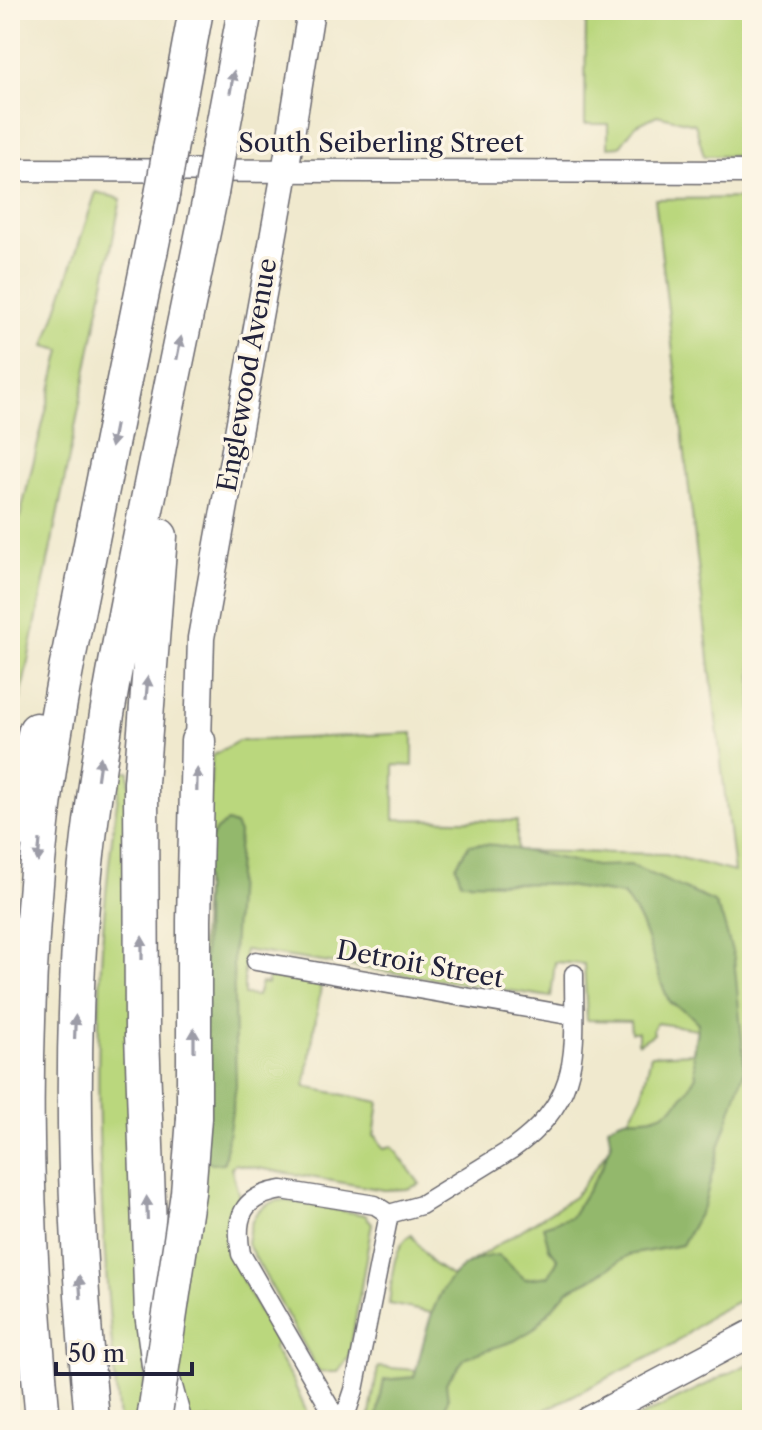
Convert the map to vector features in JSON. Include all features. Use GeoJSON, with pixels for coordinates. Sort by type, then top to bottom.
{"type":"FeatureCollection","features":[{"type":"Feature","properties":{"kind":"highway"},"geometry":{"type":"LineString","coordinates":[[43,1420],[27,1194],[26,1034],[42,823],[56,728],[196,10]]}},
{"type":"Feature","properties":{"kind":"highway"},"geometry":{"type":"LineString","coordinates":[[92,1420],[74,1178],[74,1034],[83,901],[108,705],[245,10]]}},
{"type":"Feature","properties":{"kind":"highway"},"geometry":{"type":"LineString","coordinates":[[171,387],[141,783],[142,1034],[148,1249],[159,1365],[174,1420]]}},
{"type":"Feature","properties":{"kind":"highway"},"geometry":{"type":"LineString","coordinates":[[10,835],[59,635],[100,498]]}},
{"type":"Feature","properties":{"kind":"highway"},"geometry":{"type":"LineString","coordinates":[[154,1420],[188,1193],[194,1118],[198,741]]}},
{"type":"Feature","properties":{"kind":"main road","name":"Englewood Avenue"},"geometry":{"type":"LineString","coordinates":[[198,741],[201,638],[311,10]]}},
{"type":"Feature","properties":{"kind":"main road"},"geometry":{"type":"LineString","coordinates":[[588,1420],[752,1333]]}},
{"type":"Feature","properties":{"kind":"street","name":"South Seiberling Street"},"geometry":{"type":"LineString","coordinates":[[10,170],[752,172]]}},
{"type":"Feature","properties":{"kind":"street","name":"Detroit Street"},"geometry":{"type":"LineString","coordinates":[[256,961],[574,1016]]}},
{"type":"Feature","properties":{"kind":"street"},"geometry":{"type":"LineString","coordinates":[[389,1214],[354,1390],[348,1408],[337,1420],[241,1254],[237,1234],[239,1219],[247,1206],[267,1192],[282,1190],[375,1205],[389,1214],[421,1205],[526,1139],[554,1111],[573,1063],[574,974]]}},
{"type":"Feature","properties":{"kind":"green space"},"geometry":{"type":"Polygon","coordinates":[[[586,10],[752,10],[752,156],[704,156],[695,124],[657,115],[635,126],[620,146],[608,147],[608,124],[585,124],[586,10]]]}},
{"type":"Feature","properties":{"kind":"green space"},"geometry":{"type":"Polygon","coordinates":[[[96,192],[121,199],[20,701],[10,697],[10,557],[61,350],[45,346],[96,192]]]}},
{"type":"Feature","properties":{"kind":"green space"},"geometry":{"type":"Polygon","coordinates":[[[752,198],[752,1294],[713,1314],[673,1345],[525,1420],[369,1420],[378,1367],[428,1371],[442,1290],[432,1313],[389,1304],[396,1257],[404,1241],[411,1235],[432,1263],[453,1277],[469,1263],[574,1197],[623,1130],[642,1095],[651,1055],[693,1053],[697,1029],[657,1023],[654,1034],[638,1044],[638,1032],[631,1032],[630,1021],[587,1020],[584,964],[555,962],[551,997],[244,950],[244,995],[257,996],[261,983],[267,984],[269,976],[321,986],[305,1087],[379,1102],[374,1136],[383,1148],[392,1146],[420,1184],[407,1189],[384,1190],[235,1164],[231,1168],[240,1200],[228,1226],[228,1252],[276,1343],[273,1348],[293,1381],[310,1420],[186,1420],[175,1378],[212,756],[238,741],[413,733],[413,766],[394,765],[394,819],[517,821],[517,851],[666,854],[734,872],[655,199],[752,198]]]}},
{"type":"Feature","properties":{"kind":"green space"},"geometry":{"type":"Polygon","coordinates":[[[122,771],[129,771],[146,1371],[141,1420],[119,1420],[105,1258],[98,1095],[103,933],[110,852],[122,771]]]}},
{"type":"Feature","properties":{"kind":"green space"},"geometry":{"type":"Polygon","coordinates":[[[227,822],[235,825],[239,833],[233,956],[236,1086],[224,1163],[211,1164],[205,1158],[204,850],[216,830],[227,822]]]}},
{"type":"Feature","properties":{"kind":"green space"},"geometry":{"type":"Polygon","coordinates":[[[480,844],[596,866],[631,865],[714,902],[723,920],[734,958],[745,1069],[704,1205],[682,1245],[629,1255],[568,1290],[534,1329],[514,1341],[466,1357],[446,1383],[448,1399],[441,1420],[376,1420],[384,1380],[414,1377],[430,1318],[447,1283],[460,1269],[477,1260],[498,1255],[525,1279],[549,1276],[558,1259],[549,1248],[543,1226],[571,1217],[601,1169],[611,1145],[608,1127],[622,1120],[653,1117],[669,1110],[696,1076],[693,1053],[698,1023],[687,1012],[670,1003],[639,920],[623,895],[552,884],[461,882],[456,866],[469,845],[480,844]]]}},
{"type":"Feature","properties":{"kind":"green space"},"geometry":{"type":"Polygon","coordinates":[[[283,1200],[365,1215],[372,1223],[349,1357],[338,1372],[319,1372],[247,1243],[256,1214],[266,1205],[283,1200]]]}},
{"type":"Feature","properties":{"kind":"green space"},"geometry":{"type":"Polygon","coordinates":[[[752,1362],[752,1420],[634,1420],[752,1362]]]}}]}
